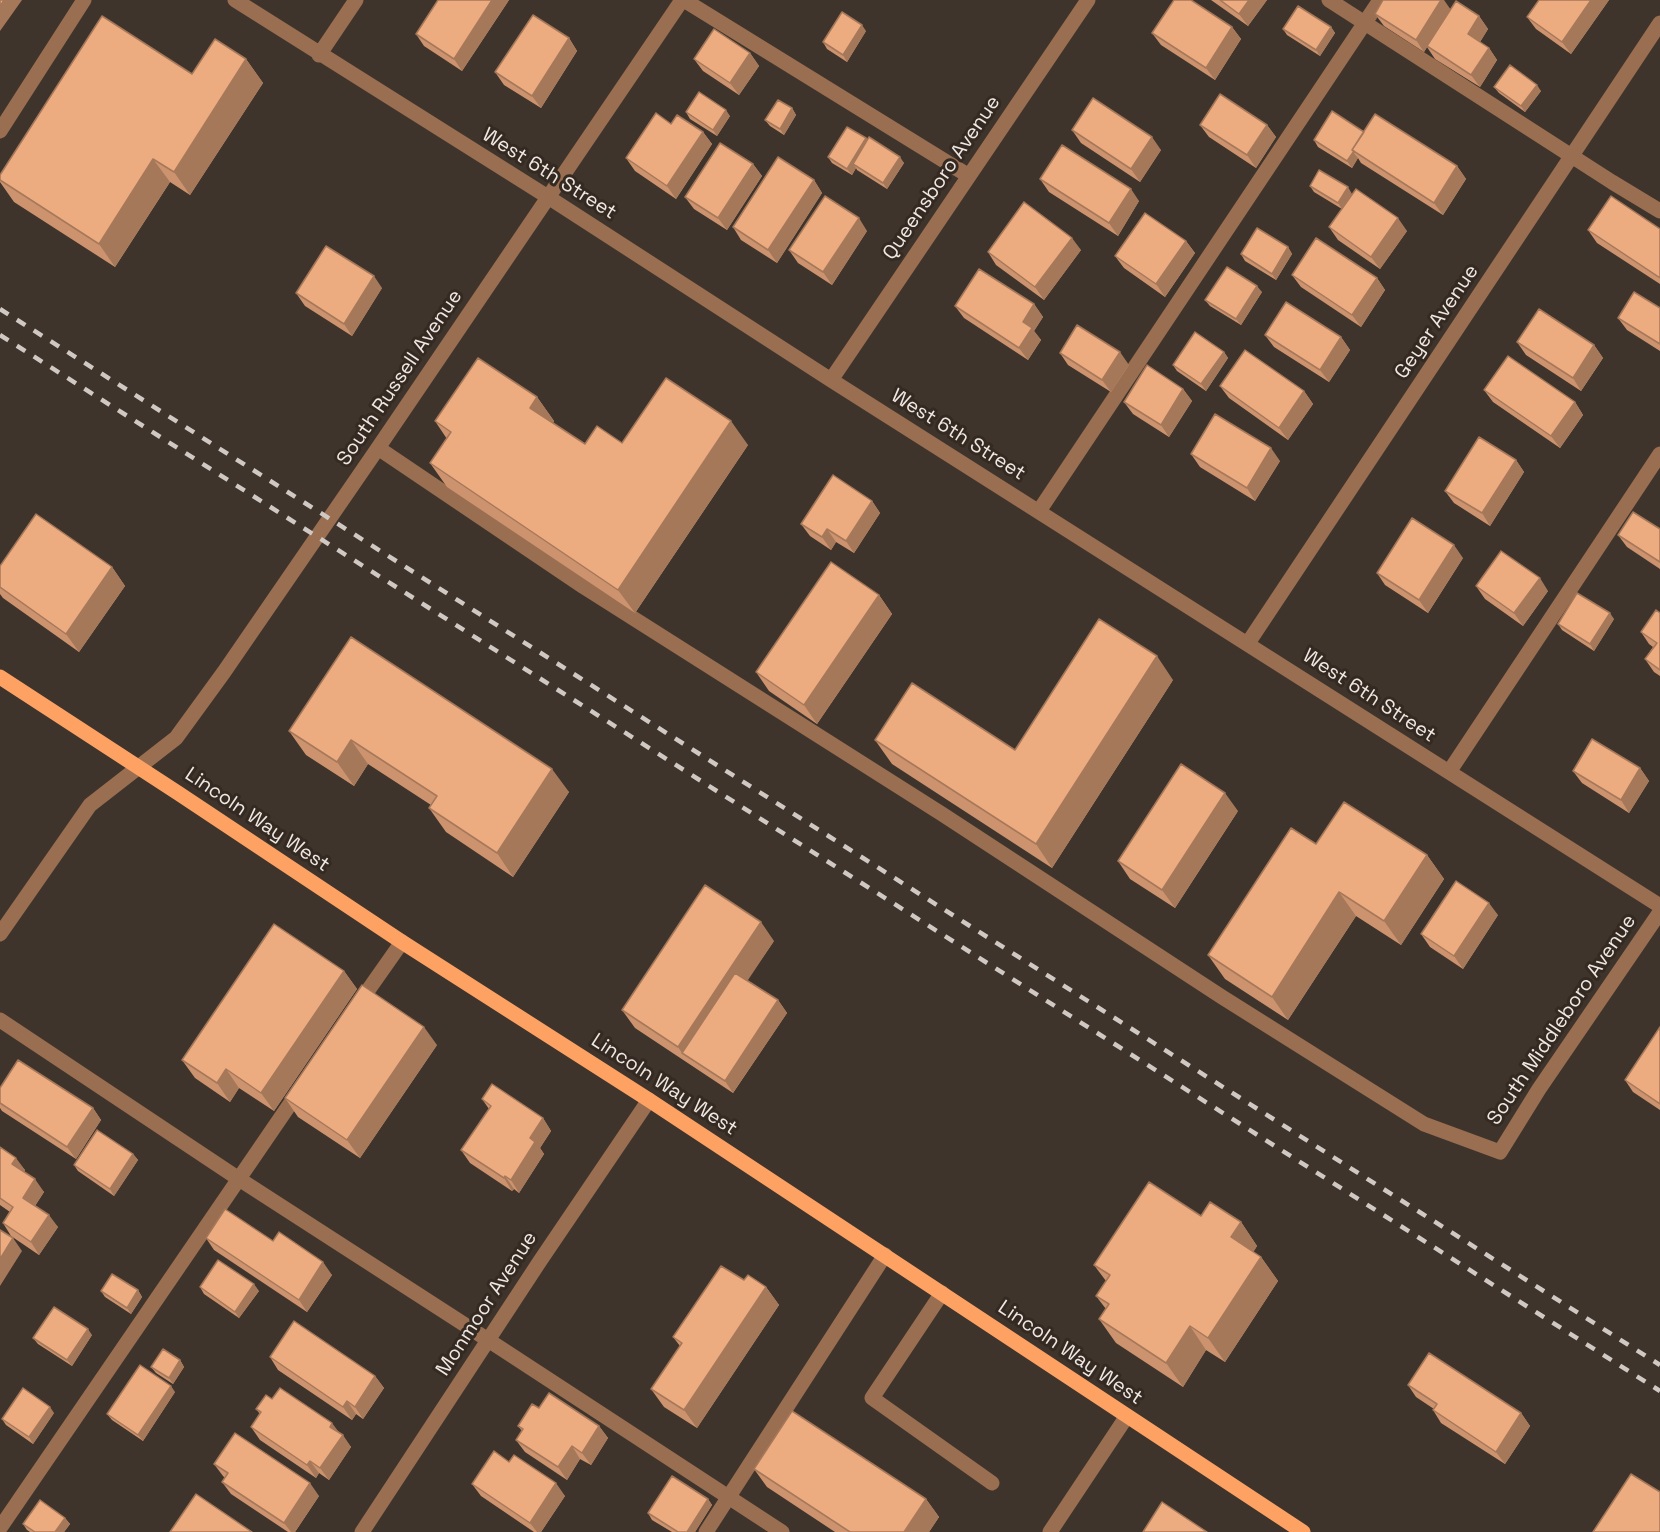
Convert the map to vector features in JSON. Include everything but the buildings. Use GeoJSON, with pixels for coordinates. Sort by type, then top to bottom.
{"type":"FeatureCollection","features":[{"type":"Feature","properties":{"kind":"main road","name":"Lincoln Way West"},"geometry":{"type":"LineString","coordinates":[[0,677],[402,942],[649,1100],[1304,1532]]}},
{"type":"Feature","properties":{"kind":"street"},"geometry":{"type":"LineString","coordinates":[[0,132],[84,0]]}},
{"type":"Feature","properties":{"kind":"street","name":"West 6th Street"},"geometry":{"type":"LineString","coordinates":[[235,0],[1660,906]]}},
{"type":"Feature","properties":{"kind":"street"},"geometry":{"type":"LineString","coordinates":[[320,55],[356,0]]}},
{"type":"Feature","properties":{"kind":"street"},"geometry":{"type":"LineString","coordinates":[[683,0],[969,176]]}},
{"type":"Feature","properties":{"kind":"street","name":"South Russell Avenue"},"geometry":{"type":"LineString","coordinates":[[0,934],[90,805],[176,738],[378,448],[683,0]]}},
{"type":"Feature","properties":{"kind":"street","name":"Queensboro Avenue"},"geometry":{"type":"LineString","coordinates":[[831,380],[1088,0]]}},
{"type":"Feature","properties":{"kind":"street"},"geometry":{"type":"LineString","coordinates":[[1329,0],[1660,211]]}},
{"type":"Feature","properties":{"kind":"street"},"geometry":{"type":"LineString","coordinates":[[1039,511],[1380,0]]}},
{"type":"Feature","properties":{"kind":"street","name":"Geyer Avenue"},"geometry":{"type":"LineString","coordinates":[[1248,643],[1660,23]]}},
{"type":"Feature","properties":{"kind":"street","name":"South Middleboro Avenue"},"geometry":{"type":"LineString","coordinates":[[378,448],[584,587],[1414,1118],[1424,1124],[1500,1152],[1539,1089],[1660,912]]}},
{"type":"Feature","properties":{"kind":"street"},"geometry":{"type":"LineString","coordinates":[[1449,772],[1660,454]]}},
{"type":"Feature","properties":{"kind":"street"},"geometry":{"type":"LineString","coordinates":[[350,1016],[402,942]]}},
{"type":"Feature","properties":{"kind":"street"},"geometry":{"type":"LineString","coordinates":[[0,1020],[239,1179],[782,1532]]}},
{"type":"Feature","properties":{"kind":"street"},"geometry":{"type":"LineString","coordinates":[[0,1528],[311,1074]]}},
{"type":"Feature","properties":{"kind":"street","name":"Monmoor Avenue"},"geometry":{"type":"LineString","coordinates":[[362,1532],[649,1100]]}},
{"type":"Feature","properties":{"kind":"street"},"geometry":{"type":"LineString","coordinates":[[706,1532],[885,1255]]}},
{"type":"Feature","properties":{"kind":"street"},"geometry":{"type":"LineString","coordinates":[[942,1293],[872,1398],[992,1483]]}},
{"type":"Feature","properties":{"kind":"street"},"geometry":{"type":"LineString","coordinates":[[1050,1532],[1127,1416]]}},
{"type":"Feature","properties":{"kind":"railway"},"geometry":{"type":"LineString","coordinates":[[0,309],[1660,1365]]}},
{"type":"Feature","properties":{"kind":"railway"},"geometry":{"type":"LineString","coordinates":[[0,335],[1660,1391]]}}]}
